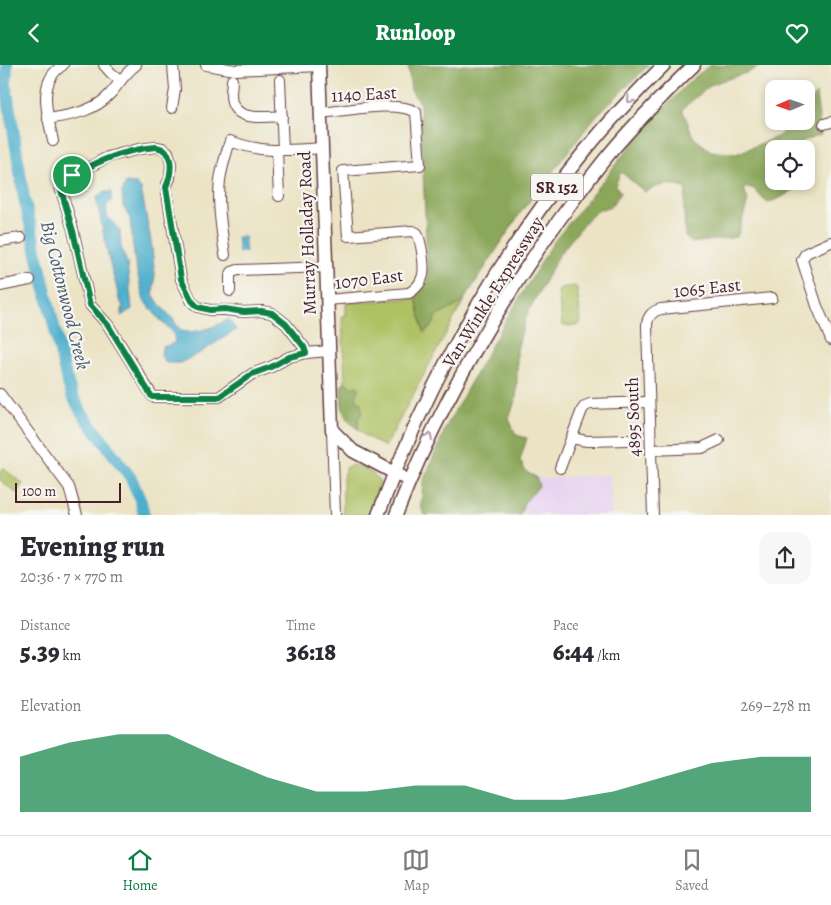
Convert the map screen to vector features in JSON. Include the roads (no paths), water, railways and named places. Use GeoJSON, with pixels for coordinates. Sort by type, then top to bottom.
{"type":"FeatureCollection","features":[{"type":"Feature","properties":{"kind":"main road","name":"Van Winkle Expressway"},"geometry":{"type":"LineString","coordinates":[[378,515],[394,474],[443,365],[506,259],[578,160],[614,117],[664,65]]}},
{"type":"Feature","properties":{"kind":"main road","name":"Van Winkle Expressway"},"geometry":{"type":"LineString","coordinates":[[396,515],[427,439],[468,361],[535,254],[583,187],[611,152],[639,120],[694,65]]}},
{"type":"Feature","properties":{"kind":"main road","name":"Murray Holladay Road"},"geometry":{"type":"LineString","coordinates":[[319,66],[332,430]]}},
{"type":"Feature","properties":{"kind":"main road"},"geometry":{"type":"LineString","coordinates":[[332,430],[353,451],[409,481]]}},
{"type":"Feature","properties":{"kind":"street"},"geometry":{"type":"LineString","coordinates":[[53,141],[48,119],[46,88],[55,72],[64,65]]}},
{"type":"Feature","properties":{"kind":"street"},"geometry":{"type":"LineString","coordinates":[[104,65],[120,80]]}},
{"type":"Feature","properties":{"kind":"street"},"geometry":{"type":"LineString","coordinates":[[48,119],[78,114],[94,107],[109,96],[120,80],[136,65]]}},
{"type":"Feature","properties":{"kind":"street"},"geometry":{"type":"LineString","coordinates":[[172,108],[175,89],[173,65]]}},
{"type":"Feature","properties":{"kind":"street"},"geometry":{"type":"LineString","coordinates":[[206,65],[235,70],[319,66]]}},
{"type":"Feature","properties":{"kind":"street"},"geometry":{"type":"LineString","coordinates":[[279,196],[282,116],[280,79]]}},
{"type":"Feature","properties":{"kind":"street"},"geometry":{"type":"LineString","coordinates":[[232,81],[232,101],[233,106],[237,110],[250,117],[282,116]]}},
{"type":"Feature","properties":{"kind":"street","name":"1140 East"},"geometry":{"type":"LineString","coordinates":[[320,113],[393,106],[416,112],[420,165],[344,171],[348,236],[413,231],[417,233]]}},
{"type":"Feature","properties":{"kind":"street"},"geometry":{"type":"LineString","coordinates":[[225,255],[219,191],[220,179],[230,141],[255,149],[280,151],[322,148]]}},
{"type":"Feature","properties":{"kind":"street"},"geometry":{"type":"LineString","coordinates":[[306,353],[304,347],[286,324],[272,313],[225,309],[210,310],[198,307],[192,301],[181,279],[178,264],[166,187],[170,179],[171,164],[168,152],[162,148],[139,149],[108,157],[59,183],[73,231],[90,305],[108,325],[152,397],[219,397],[252,374],[271,367],[289,357],[329,351]]}},
{"type":"Feature","properties":{"kind":"street","name":"1070 East"},"geometry":{"type":"LineString","coordinates":[[327,300],[409,293],[423,277],[422,249],[417,233]]}},
{"type":"Feature","properties":{"kind":"street"},"geometry":{"type":"LineString","coordinates":[[0,241],[20,238]]}},
{"type":"Feature","properties":{"kind":"street"},"geometry":{"type":"LineString","coordinates":[[831,242],[808,251],[803,257],[803,266],[831,337]]}},
{"type":"Feature","properties":{"kind":"street"},"geometry":{"type":"LineString","coordinates":[[230,291],[230,276],[232,272],[238,270],[326,267]]}},
{"type":"Feature","properties":{"kind":"street"},"geometry":{"type":"LineString","coordinates":[[0,286],[30,280]]}},
{"type":"Feature","properties":{"kind":"street","name":"1065 East"},"geometry":{"type":"LineString","coordinates":[[648,317],[661,309],[772,298]]}},
{"type":"Feature","properties":{"kind":"street","name":"4895 South"},"geometry":{"type":"LineString","coordinates":[[648,317],[653,515]]}},
{"type":"Feature","properties":{"kind":"street"},"geometry":{"type":"LineString","coordinates":[[0,394],[69,487],[77,515]]}},
{"type":"Feature","properties":{"kind":"street"},"geometry":{"type":"LineString","coordinates":[[560,467],[582,410],[587,405],[649,402]]}},
{"type":"Feature","properties":{"kind":"street","name":"Murray Holladay Road"},"geometry":{"type":"LineString","coordinates":[[332,430],[335,515]]}},
{"type":"Feature","properties":{"kind":"street"},"geometry":{"type":"LineString","coordinates":[[571,438],[587,441],[628,440]]}},
{"type":"Feature","properties":{"kind":"street"},"geometry":{"type":"LineString","coordinates":[[651,450],[702,448],[719,440]]}},
{"type":"Feature","properties":{"kind":"water"},"geometry":{"type":"Polygon","coordinates":[[[126,183],[136,184],[141,189],[155,274],[153,294],[160,305],[181,331],[194,332],[206,329],[229,319],[236,330],[180,363],[166,363],[161,355],[162,347],[175,342],[173,332],[144,301],[135,263],[130,219],[123,206],[122,192],[126,183]]]}},
{"type":"Feature","properties":{"kind":"water"},"geometry":{"type":"Polygon","coordinates":[[[104,192],[112,192],[111,201],[106,206],[107,216],[120,231],[121,247],[127,263],[132,309],[121,316],[123,306],[119,300],[109,260],[96,198],[104,192]]]}},
{"type":"Feature","properties":{"kind":"water"},"geometry":{"type":"Polygon","coordinates":[[[244,236],[246,252],[239,253],[237,237],[244,236]]]}},
{"type":"Feature","properties":{"kind":"waterway","name":"Big Cottonwood Creek"},"geometry":{"type":"LineString","coordinates":[[7,65],[6,85],[24,198],[66,377],[72,395],[82,413],[131,478],[144,515]]}}]}
